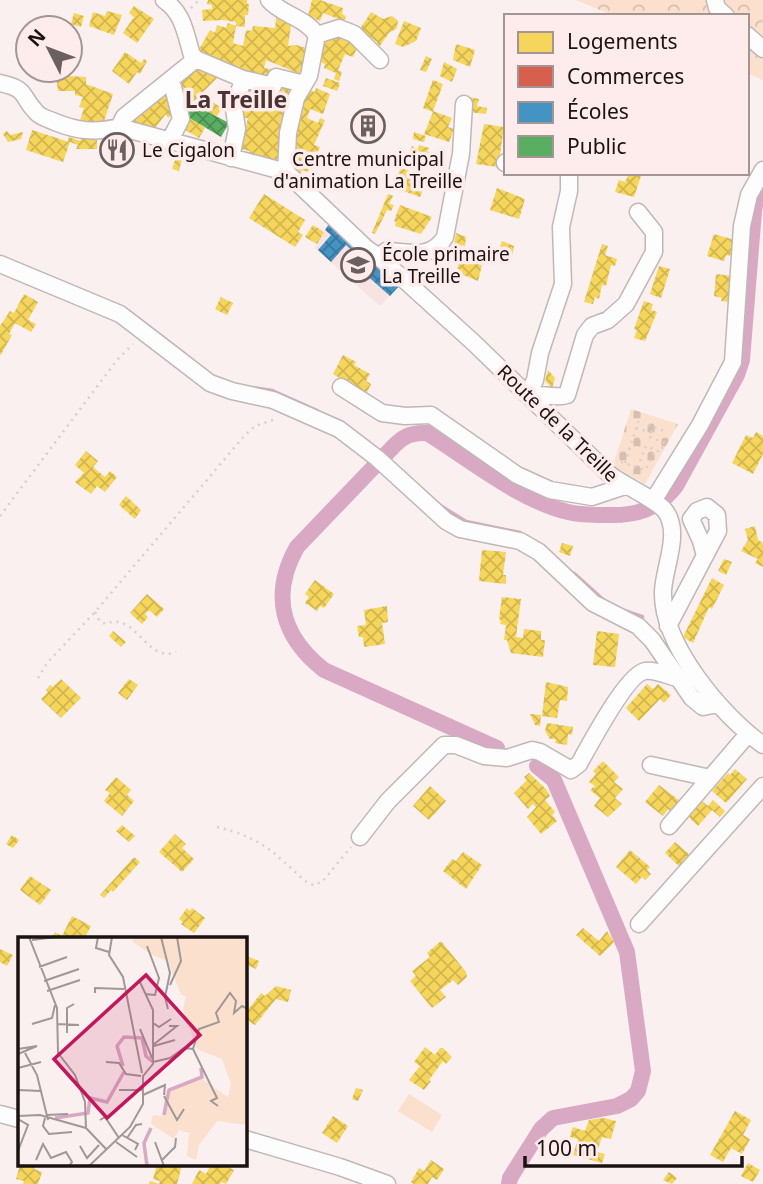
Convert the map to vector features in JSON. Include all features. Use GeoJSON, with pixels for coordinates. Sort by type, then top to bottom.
{"type":"FeatureCollection","features":[{"type":"Feature","properties":{"kind":"street"},"geometry":{"type":"LineString","coordinates":[[164,0],[175,8],[182,18],[192,55],[196,59],[243,79],[304,84]]}},
{"type":"Feature","properties":{"kind":"street"},"geometry":{"type":"LineString","coordinates":[[0,83],[16,86],[38,115],[78,131],[119,127],[286,172],[288,133],[296,98],[309,76],[317,35],[299,17],[273,5],[269,0]]}},
{"type":"Feature","properties":{"kind":"street"},"geometry":{"type":"LineString","coordinates":[[317,35],[340,28],[354,34],[380,60]]}},
{"type":"Feature","properties":{"kind":"street"},"geometry":{"type":"LineString","coordinates":[[749,37],[763,49]]}},
{"type":"Feature","properties":{"kind":"street"},"geometry":{"type":"LineString","coordinates":[[119,127],[124,117],[196,59]]}},
{"type":"Feature","properties":{"kind":"street"},"geometry":{"type":"LineString","coordinates":[[170,139],[181,119],[171,79]]}},
{"type":"Feature","properties":{"kind":"street"},"geometry":{"type":"LineString","coordinates":[[232,158],[237,128],[234,109],[243,79]]}},
{"type":"Feature","properties":{"kind":"street"},"geometry":{"type":"LineString","coordinates":[[379,257],[386,251],[419,254],[430,251],[439,247],[445,237],[461,154],[464,104]]}},
{"type":"Feature","properties":{"kind":"street"},"geometry":{"type":"LineString","coordinates":[[763,170],[749,195],[742,226],[733,362],[655,503],[671,522],[672,531],[663,591],[668,626],[690,665],[718,704],[763,746]]}},
{"type":"Feature","properties":{"kind":"street","name":"Route de la Treille"},"geometry":{"type":"LineString","coordinates":[[286,172],[367,249],[474,342],[608,473],[655,503]]}},
{"type":"Feature","properties":{"kind":"street"},"geometry":{"type":"LineString","coordinates":[[528,395],[535,380],[540,353],[563,284],[561,227],[569,191],[569,175]]}},
{"type":"Feature","properties":{"kind":"street"},"geometry":{"type":"LineString","coordinates":[[528,395],[542,393],[559,398],[567,396],[585,335],[592,326],[608,320],[626,304],[654,252],[654,232],[638,212]]}},
{"type":"Feature","properties":{"kind":"street"},"geometry":{"type":"LineString","coordinates":[[0,264],[120,314],[192,372],[210,383],[274,400],[339,429],[377,458],[446,522],[460,529],[520,541],[538,552],[593,603],[638,626],[652,640],[692,698],[703,706],[718,704]]}},
{"type":"Feature","properties":{"kind":"street"},"geometry":{"type":"LineString","coordinates":[[341,387],[382,413],[431,415],[517,475],[550,490],[592,497],[625,486]]}},
{"type":"Feature","properties":{"kind":"street"},"geometry":{"type":"LineString","coordinates":[[668,626],[705,556]]}},
{"type":"Feature","properties":{"kind":"street"},"geometry":{"type":"LineString","coordinates":[[360,836],[388,801],[444,745],[456,745],[484,756],[507,758],[532,750],[540,752],[566,769],[575,768],[621,694],[642,671],[648,670],[677,678]]}},
{"type":"Feature","properties":{"kind":"street"},"geometry":{"type":"LineString","coordinates":[[669,825],[748,734]]}},
{"type":"Feature","properties":{"kind":"street"},"geometry":{"type":"LineString","coordinates":[[651,765],[710,778]]}},
{"type":"Feature","properties":{"kind":"street"},"geometry":{"type":"LineString","coordinates":[[639,924],[763,786]]}},
{"type":"Feature","properties":{"kind":"street"},"geometry":{"type":"LineString","coordinates":[[0,1114],[18,1119]]}},
{"type":"Feature","properties":{"kind":"street"},"geometry":{"type":"LineString","coordinates":[[247,1140],[387,1184]]}},
{"type":"Feature","properties":{"kind":"path"},"geometry":{"type":"LineString","coordinates":[[0,516],[117,360],[144,331]]}},
{"type":"Feature","properties":{"kind":"path"},"geometry":{"type":"LineString","coordinates":[[38,678],[47,663],[95,612],[245,435],[255,426],[279,419]]}},
{"type":"Feature","properties":{"kind":"path"},"geometry":{"type":"LineString","coordinates":[[625,463],[639,419]]}},
{"type":"Feature","properties":{"kind":"path"},"geometry":{"type":"LineString","coordinates":[[649,425],[667,432]]}},
{"type":"Feature","properties":{"kind":"path"},"geometry":{"type":"LineString","coordinates":[[640,461],[646,446],[660,452],[665,443],[650,437],[654,427]]}},
{"type":"Feature","properties":{"kind":"path"},"geometry":{"type":"LineString","coordinates":[[636,428],[652,433]]}},
{"type":"Feature","properties":{"kind":"path"},"geometry":{"type":"LineString","coordinates":[[614,460],[645,470],[656,450]]}},
{"type":"Feature","properties":{"kind":"path"},"geometry":{"type":"LineString","coordinates":[[95,612],[105,624],[112,621],[126,623],[158,652],[168,655],[176,652]]}},
{"type":"Feature","properties":{"kind":"path"},"geometry":{"type":"LineString","coordinates":[[217,827],[245,834],[262,842],[313,886],[322,882],[333,871],[360,836]]}},
{"type":"Feature","properties":{"kind":"shaded area","name":"École primaire La Treille"},"geometry":{"type":"Polygon","coordinates":[[[331,220],[402,283],[380,306],[315,248],[331,220]]]}},
{"type":"Feature","properties":{"kind":"green space"},"geometry":{"type":"Polygon","coordinates":[[[576,0],[763,0],[763,80],[749,74],[749,14],[609,14],[576,0]]]}},
{"type":"Feature","properties":{"kind":"green space"},"geometry":{"type":"Polygon","coordinates":[[[631,409],[678,424],[645,484],[613,466],[631,409]]]}},
{"type":"Feature","properties":{"kind":"green space"},"geometry":{"type":"Polygon","coordinates":[[[409,1094],[442,1115],[432,1132],[398,1111],[409,1094]]]}},
{"type":"Feature","properties":{"kind":"building: Logements"},"geometry":{"type":"Polygon","coordinates":[[[208,0],[247,0],[249,4],[245,27],[223,20],[203,21],[202,10],[212,9],[212,5],[207,4],[208,0]]]}},
{"type":"Feature","properties":{"kind":"building: Logements"},"geometry":{"type":"Polygon","coordinates":[[[312,0],[343,8],[342,14],[346,16],[344,21],[323,13],[320,21],[308,16],[312,0]]]}},
{"type":"Feature","properties":{"kind":"building: Logements"},"geometry":{"type":"Polygon","coordinates":[[[134,6],[154,19],[137,43],[123,33],[134,17],[129,13],[134,6]]]}},
{"type":"Feature","properties":{"kind":"building: Logements"},"geometry":{"type":"Polygon","coordinates":[[[107,11],[122,15],[114,35],[89,26],[93,12],[105,16],[107,11]]]}},
{"type":"Feature","properties":{"kind":"building: Logements"},"geometry":{"type":"Polygon","coordinates":[[[277,12],[292,18],[288,46],[296,45],[309,49],[305,76],[266,60],[264,68],[274,70],[272,82],[196,55],[210,30],[215,33],[217,25],[226,28],[228,23],[236,26],[233,43],[243,46],[246,30],[252,31],[253,26],[275,28],[277,12]]]}},
{"type":"Feature","properties":{"kind":"building: Logements"},"geometry":{"type":"Polygon","coordinates":[[[371,12],[383,19],[392,16],[398,21],[397,28],[389,33],[379,47],[377,42],[360,29],[371,12]]]}},
{"type":"Feature","properties":{"kind":"building: Logements"},"geometry":{"type":"Polygon","coordinates":[[[404,21],[421,28],[416,41],[403,47],[395,44],[404,21]]]}},
{"type":"Feature","properties":{"kind":"building: Logements"},"geometry":{"type":"Polygon","coordinates":[[[339,31],[350,35],[348,41],[358,46],[353,57],[345,54],[338,70],[342,72],[339,81],[334,79],[336,73],[324,68],[325,64],[316,60],[324,38],[336,39],[339,31]]]}},
{"type":"Feature","properties":{"kind":"building: Logements"},"geometry":{"type":"Polygon","coordinates":[[[456,44],[475,50],[470,67],[453,60],[456,44]]]}},
{"type":"Feature","properties":{"kind":"building: Logements"},"geometry":{"type":"Polygon","coordinates":[[[125,52],[141,63],[144,59],[147,61],[140,74],[137,72],[129,84],[112,71],[125,52]]]}},
{"type":"Feature","properties":{"kind":"building: Logements"},"geometry":{"type":"Polygon","coordinates":[[[426,56],[432,59],[426,72],[420,70],[426,56]]]}},
{"type":"Feature","properties":{"kind":"building: Logements"},"geometry":{"type":"Polygon","coordinates":[[[444,62],[457,69],[452,82],[440,76],[444,62]]]}},
{"type":"Feature","properties":{"kind":"building: Logements"},"geometry":{"type":"Polygon","coordinates":[[[200,64],[222,73],[191,104],[184,104],[176,82],[200,64]]]}},
{"type":"Feature","properties":{"kind":"building: Logements"},"geometry":{"type":"Polygon","coordinates":[[[84,77],[86,84],[113,94],[102,127],[78,127],[84,108],[79,107],[83,97],[75,95],[75,91],[58,91],[57,84],[84,84],[84,77]]]}},
{"type":"Feature","properties":{"kind":"building: Logements"},"geometry":{"type":"Polygon","coordinates":[[[326,78],[340,83],[337,91],[323,86],[326,78]]]}},
{"type":"Feature","properties":{"kind":"building: Logements"},"geometry":{"type":"Polygon","coordinates":[[[433,80],[443,84],[433,111],[452,118],[448,127],[454,129],[449,142],[424,134],[433,112],[423,108],[433,80]]]}},
{"type":"Feature","properties":{"kind":"building: Logements"},"geometry":{"type":"Polygon","coordinates":[[[276,82],[295,87],[290,106],[276,103],[275,110],[288,111],[281,164],[241,149],[248,118],[242,118],[250,84],[276,82]]]}},
{"type":"Feature","properties":{"kind":"building: Logements"},"geometry":{"type":"Polygon","coordinates":[[[168,88],[177,111],[168,118],[166,114],[155,128],[129,121],[168,88]]]}},
{"type":"Feature","properties":{"kind":"building: Logements"},"geometry":{"type":"Polygon","coordinates":[[[316,88],[330,94],[323,114],[310,109],[307,118],[318,123],[320,118],[325,120],[314,145],[320,147],[308,172],[302,170],[301,173],[293,165],[293,133],[307,89],[315,92],[316,88]]]}},
{"type":"Feature","properties":{"kind":"building: Logements"},"geometry":{"type":"Polygon","coordinates":[[[469,97],[479,99],[477,106],[487,108],[486,114],[469,112],[469,97]]]}},
{"type":"Feature","properties":{"kind":"building: Logements"},"geometry":{"type":"Polygon","coordinates":[[[209,100],[222,108],[217,116],[201,109],[209,100]]]}},
{"type":"Feature","properties":{"kind":"building: Logements","name":"Centre municipal d'animation La Treille"},"geometry":{"type":"Polygon","coordinates":[[[359,109],[386,121],[377,142],[351,130],[359,109]]]}},
{"type":"Feature","properties":{"kind":"building: Logements"},"geometry":{"type":"Polygon","coordinates":[[[189,117],[205,128],[199,138],[182,128],[189,117]]]}},
{"type":"Feature","properties":{"kind":"building: Logements"},"geometry":{"type":"Polygon","coordinates":[[[484,124],[504,127],[498,167],[476,164],[484,124]]]}},
{"type":"Feature","properties":{"kind":"building: Logements"},"geometry":{"type":"Polygon","coordinates":[[[32,130],[69,142],[69,137],[80,141],[83,133],[97,133],[97,149],[76,149],[78,145],[70,142],[63,162],[26,150],[32,130]]]}},
{"type":"Feature","properties":{"kind":"building: Logements"},"geometry":{"type":"Polygon","coordinates":[[[7,131],[10,135],[23,132],[21,139],[8,142],[3,134],[7,131]]]}},
{"type":"Feature","properties":{"kind":"building: Logements"},"geometry":{"type":"Polygon","coordinates":[[[414,132],[426,136],[424,142],[413,139],[414,132]]]}},
{"type":"Feature","properties":{"kind":"building: Logements"},"geometry":{"type":"Polygon","coordinates":[[[419,145],[429,148],[427,152],[436,155],[431,169],[402,159],[404,154],[408,156],[412,146],[418,149],[419,145]]]}},
{"type":"Feature","properties":{"kind":"building: Logements"},"geometry":{"type":"Polygon","coordinates":[[[176,157],[182,159],[179,171],[172,169],[176,157]]]}},
{"type":"Feature","properties":{"kind":"building: Logements"},"geometry":{"type":"Polygon","coordinates":[[[401,168],[422,176],[419,183],[425,185],[420,197],[393,185],[401,168]]]}},
{"type":"Feature","properties":{"kind":"building: Logements"},"geometry":{"type":"Polygon","coordinates":[[[625,175],[641,176],[634,197],[615,192],[619,180],[625,182],[628,176],[625,175]]]}},
{"type":"Feature","properties":{"kind":"building: Logements"},"geometry":{"type":"Polygon","coordinates":[[[497,188],[525,199],[519,219],[490,210],[497,188]]]}},
{"type":"Feature","properties":{"kind":"building: Logements"},"geometry":{"type":"Polygon","coordinates":[[[264,194],[305,220],[298,232],[303,235],[295,247],[249,218],[264,194]]]}},
{"type":"Feature","properties":{"kind":"building: Logements"},"geometry":{"type":"Polygon","coordinates":[[[388,194],[393,196],[389,204],[394,205],[391,211],[387,210],[375,234],[372,233],[388,194]]]}},
{"type":"Feature","properties":{"kind":"building: Logements"},"geometry":{"type":"Polygon","coordinates":[[[400,205],[432,217],[421,234],[395,226],[394,221],[400,205]]]}},
{"type":"Feature","properties":{"kind":"building: Logements"},"geometry":{"type":"Polygon","coordinates":[[[313,225],[324,232],[317,244],[305,237],[313,225]]]}},
{"type":"Feature","properties":{"kind":"building: Logements"},"geometry":{"type":"Polygon","coordinates":[[[456,233],[466,237],[465,246],[454,244],[456,233]]]}},
{"type":"Feature","properties":{"kind":"building: Logements"},"geometry":{"type":"Polygon","coordinates":[[[714,234],[735,240],[730,256],[726,255],[724,261],[707,256],[714,234]]]}},
{"type":"Feature","properties":{"kind":"building: Logements"},"geometry":{"type":"Polygon","coordinates":[[[502,241],[514,246],[512,256],[503,253],[505,249],[500,247],[502,241]]]}},
{"type":"Feature","properties":{"kind":"building: Logements"},"geometry":{"type":"Polygon","coordinates":[[[602,244],[608,246],[605,255],[617,259],[615,266],[611,265],[606,286],[602,285],[599,299],[595,297],[593,304],[584,302],[602,244]]]}},
{"type":"Feature","properties":{"kind":"building: Logements"},"geometry":{"type":"Polygon","coordinates":[[[454,251],[477,257],[475,263],[482,265],[478,281],[456,272],[459,262],[451,260],[454,251]]]}},
{"type":"Feature","properties":{"kind":"building: Logements"},"geometry":{"type":"Polygon","coordinates":[[[659,266],[670,269],[661,298],[650,294],[659,266]]]}},
{"type":"Feature","properties":{"kind":"building: Logements"},"geometry":{"type":"Polygon","coordinates":[[[716,274],[732,276],[729,302],[714,296],[716,274]]]}},
{"type":"Feature","properties":{"kind":"building: Logements"},"geometry":{"type":"Polygon","coordinates":[[[24,294],[38,302],[28,320],[36,324],[31,332],[15,323],[9,334],[12,335],[0,356],[0,326],[10,311],[14,313],[24,294]]]}},
{"type":"Feature","properties":{"kind":"building: Logements"},"geometry":{"type":"Polygon","coordinates":[[[221,297],[233,303],[227,315],[215,309],[221,297]]]}},
{"type":"Feature","properties":{"kind":"building: Logements"},"geometry":{"type":"Polygon","coordinates":[[[644,301],[653,304],[651,310],[657,312],[645,341],[634,338],[637,330],[634,329],[644,301]]]}},
{"type":"Feature","properties":{"kind":"building: Logements"},"geometry":{"type":"Polygon","coordinates":[[[343,355],[370,374],[366,381],[371,384],[366,394],[333,374],[343,355]]]}},
{"type":"Feature","properties":{"kind":"building: Logements"},"geometry":{"type":"Polygon","coordinates":[[[548,370],[555,378],[552,388],[545,381],[548,370]]]}},
{"type":"Feature","properties":{"kind":"building: Logements"},"geometry":{"type":"Polygon","coordinates":[[[756,432],[763,436],[763,454],[753,474],[732,463],[746,435],[753,438],[756,432]]]}},
{"type":"Feature","properties":{"kind":"building: Logements"},"geometry":{"type":"Polygon","coordinates":[[[86,451],[98,461],[93,467],[105,477],[110,471],[117,477],[105,492],[97,486],[91,494],[75,482],[84,473],[75,465],[86,451]]]}},
{"type":"Feature","properties":{"kind":"building: Logements"},"geometry":{"type":"Polygon","coordinates":[[[126,496],[141,510],[135,519],[119,505],[126,496]]]}},
{"type":"Feature","properties":{"kind":"building: Logements"},"geometry":{"type":"Polygon","coordinates":[[[755,526],[758,540],[763,543],[763,567],[755,563],[758,559],[741,551],[748,540],[745,529],[755,526]]]}},
{"type":"Feature","properties":{"kind":"building: Logements"},"geometry":{"type":"Polygon","coordinates":[[[562,543],[573,546],[570,556],[559,552],[562,543]]]}},
{"type":"Feature","properties":{"kind":"building: Logements"},"geometry":{"type":"Polygon","coordinates":[[[482,550],[506,552],[503,575],[506,575],[506,584],[479,581],[482,550]]]}},
{"type":"Feature","properties":{"kind":"building: Logements"},"geometry":{"type":"Polygon","coordinates":[[[724,559],[732,562],[726,575],[718,571],[724,559]]]}},
{"type":"Feature","properties":{"kind":"building: Logements"},"geometry":{"type":"Polygon","coordinates":[[[712,578],[724,585],[712,609],[709,607],[693,643],[683,637],[712,578]]]}},
{"type":"Feature","properties":{"kind":"building: Logements"},"geometry":{"type":"Polygon","coordinates":[[[315,580],[334,594],[324,608],[320,606],[317,611],[305,603],[309,597],[305,594],[315,580]]]}},
{"type":"Feature","properties":{"kind":"building: Logements"},"geometry":{"type":"Polygon","coordinates":[[[147,594],[164,609],[157,617],[149,610],[145,614],[148,617],[142,624],[130,613],[147,594]]]}},
{"type":"Feature","properties":{"kind":"building: Logements"},"geometry":{"type":"Polygon","coordinates":[[[502,597],[521,599],[516,637],[523,638],[524,629],[541,631],[541,640],[545,640],[543,657],[511,653],[507,640],[504,640],[506,625],[500,624],[499,619],[502,597]]]}},
{"type":"Feature","properties":{"kind":"building: Logements"},"geometry":{"type":"Polygon","coordinates":[[[387,606],[388,622],[382,623],[385,644],[364,647],[363,637],[359,637],[357,626],[366,625],[364,610],[387,606]]]}},
{"type":"Feature","properties":{"kind":"building: Logements"},"geometry":{"type":"Polygon","coordinates":[[[113,631],[126,642],[121,647],[109,636],[113,631]]]}},
{"type":"Feature","properties":{"kind":"building: Logements"},"geometry":{"type":"Polygon","coordinates":[[[597,631],[619,634],[615,667],[593,665],[597,631]]]}},
{"type":"Feature","properties":{"kind":"building: Logements"},"geometry":{"type":"Polygon","coordinates":[[[61,679],[81,698],[61,718],[41,699],[48,692],[46,690],[50,685],[53,687],[61,679]]]}},
{"type":"Feature","properties":{"kind":"building: Logements"},"geometry":{"type":"Polygon","coordinates":[[[129,679],[138,685],[127,700],[118,693],[129,679]]]}},
{"type":"Feature","properties":{"kind":"building: Logements"},"geometry":{"type":"Polygon","coordinates":[[[546,682],[568,687],[567,701],[560,700],[557,718],[542,716],[546,682]]]}},
{"type":"Feature","properties":{"kind":"building: Logements"},"geometry":{"type":"Polygon","coordinates":[[[647,684],[653,689],[658,684],[671,695],[664,703],[660,699],[639,721],[626,708],[647,684]]]}},
{"type":"Feature","properties":{"kind":"building: Logements"},"geometry":{"type":"Polygon","coordinates":[[[530,714],[541,715],[540,726],[535,725],[530,714]]]}},
{"type":"Feature","properties":{"kind":"building: Logements"},"geometry":{"type":"Polygon","coordinates":[[[547,723],[573,727],[572,735],[568,734],[567,745],[555,743],[556,739],[550,739],[545,731],[547,723]]]}},
{"type":"Feature","properties":{"kind":"building: Logements"},"geometry":{"type":"Polygon","coordinates":[[[603,761],[619,777],[614,782],[623,789],[615,798],[622,804],[608,817],[594,806],[600,798],[590,790],[595,786],[589,782],[596,774],[593,771],[603,761]]]}},
{"type":"Feature","properties":{"kind":"building: Logements"},"geometry":{"type":"Polygon","coordinates":[[[735,769],[747,779],[726,803],[712,791],[735,769]]]}},
{"type":"Feature","properties":{"kind":"building: Logements"},"geometry":{"type":"Polygon","coordinates":[[[529,773],[546,789],[550,796],[545,800],[555,812],[552,815],[557,821],[541,834],[527,817],[536,807],[533,804],[528,809],[514,793],[527,780],[524,777],[529,773]]]}},
{"type":"Feature","properties":{"kind":"building: Logements"},"geometry":{"type":"Polygon","coordinates":[[[116,777],[131,790],[127,795],[134,801],[122,816],[104,801],[110,793],[105,790],[116,777]]]}},
{"type":"Feature","properties":{"kind":"building: Logements"},"geometry":{"type":"Polygon","coordinates":[[[659,785],[680,801],[671,812],[668,809],[663,816],[645,802],[659,785]]]}},
{"type":"Feature","properties":{"kind":"building: Logements"},"geometry":{"type":"Polygon","coordinates":[[[430,786],[446,801],[429,820],[413,806],[430,786]]]}},
{"type":"Feature","properties":{"kind":"building: Logements"},"geometry":{"type":"Polygon","coordinates":[[[713,800],[725,811],[720,817],[712,810],[698,826],[689,817],[702,801],[708,806],[713,800]]]}},
{"type":"Feature","properties":{"kind":"building: Logements"},"geometry":{"type":"Polygon","coordinates":[[[122,825],[135,836],[129,842],[116,831],[122,825]]]}},
{"type":"Feature","properties":{"kind":"building: Logements"},"geometry":{"type":"Polygon","coordinates":[[[175,834],[186,844],[182,848],[194,859],[182,872],[159,852],[175,834]]]}},
{"type":"Feature","properties":{"kind":"building: Logements"},"geometry":{"type":"Polygon","coordinates":[[[12,835],[19,840],[13,848],[6,844],[12,835]]]}},
{"type":"Feature","properties":{"kind":"building: Logements"},"geometry":{"type":"Polygon","coordinates":[[[675,842],[691,856],[681,868],[665,853],[675,842]]]}},
{"type":"Feature","properties":{"kind":"building: Logements"},"geometry":{"type":"Polygon","coordinates":[[[630,850],[650,867],[647,870],[651,874],[645,880],[642,877],[636,884],[616,867],[630,850]]]}},
{"type":"Feature","properties":{"kind":"building: Logements"},"geometry":{"type":"Polygon","coordinates":[[[463,852],[482,865],[466,889],[443,871],[452,859],[456,861],[463,852]]]}},
{"type":"Feature","properties":{"kind":"building: Logements"},"geometry":{"type":"Polygon","coordinates":[[[134,857],[140,862],[113,892],[111,890],[104,898],[100,895],[134,857]]]}},
{"type":"Feature","properties":{"kind":"building: Logements"},"geometry":{"type":"Polygon","coordinates":[[[30,876],[51,890],[40,905],[20,890],[30,876]]]}},
{"type":"Feature","properties":{"kind":"building: Logements"},"geometry":{"type":"Polygon","coordinates":[[[187,908],[190,911],[192,908],[205,918],[194,933],[181,924],[183,922],[179,919],[187,908]]]}},
{"type":"Feature","properties":{"kind":"building: Logements"},"geometry":{"type":"Polygon","coordinates":[[[72,916],[91,926],[85,937],[52,937],[55,932],[62,936],[72,916]]]}},
{"type":"Feature","properties":{"kind":"building: Logements"},"geometry":{"type":"Polygon","coordinates":[[[583,928],[599,941],[607,931],[614,942],[600,956],[576,935],[583,928]]]}},
{"type":"Feature","properties":{"kind":"building: Logements"},"geometry":{"type":"Polygon","coordinates":[[[441,941],[466,972],[467,977],[458,985],[453,980],[440,990],[446,997],[432,1008],[410,981],[416,976],[412,971],[430,957],[427,953],[441,941]]]}},
{"type":"Feature","properties":{"kind":"building: Logements"},"geometry":{"type":"Polygon","coordinates":[[[0,949],[13,955],[7,966],[0,962],[0,949]]]}},
{"type":"Feature","properties":{"kind":"building: Logements"},"geometry":{"type":"Polygon","coordinates":[[[247,956],[259,961],[256,969],[247,965],[247,956]]]}},
{"type":"Feature","properties":{"kind":"building: Logements"},"geometry":{"type":"Polygon","coordinates":[[[276,986],[291,990],[288,1002],[276,999],[255,1025],[247,1019],[247,1011],[261,993],[265,996],[276,986]]]}},
{"type":"Feature","properties":{"kind":"building: Logements"},"geometry":{"type":"Polygon","coordinates":[[[425,1047],[435,1055],[443,1048],[452,1057],[446,1064],[443,1061],[424,1090],[409,1080],[420,1066],[414,1062],[425,1047]]]}},
{"type":"Feature","properties":{"kind":"building: Logements"},"geometry":{"type":"Polygon","coordinates":[[[356,1088],[363,1090],[358,1101],[352,1099],[356,1088]]]}},
{"type":"Feature","properties":{"kind":"building: Logements"},"geometry":{"type":"Polygon","coordinates":[[[735,1111],[751,1120],[743,1135],[750,1139],[742,1154],[731,1148],[723,1162],[710,1155],[735,1111]]]}},
{"type":"Feature","properties":{"kind":"building: Logements"},"geometry":{"type":"Polygon","coordinates":[[[333,1116],[348,1126],[337,1143],[322,1133],[333,1116]]]}},
{"type":"Feature","properties":{"kind":"building: Logements"},"geometry":{"type":"Polygon","coordinates":[[[604,1118],[616,1121],[611,1139],[602,1137],[597,1152],[605,1154],[602,1163],[573,1155],[578,1139],[570,1137],[573,1127],[585,1131],[589,1120],[604,1118]]]}},
{"type":"Feature","properties":{"kind":"building: Logements"},"geometry":{"type":"Polygon","coordinates":[[[431,1160],[444,1169],[437,1180],[432,1177],[428,1184],[411,1182],[419,1168],[424,1171],[431,1160]]]}},
{"type":"Feature","properties":{"kind":"building: Logements"},"geometry":{"type":"Polygon","coordinates":[[[748,1163],[760,1170],[753,1182],[741,1176],[748,1163]]]}},
{"type":"Feature","properties":{"kind":"building: Logements"},"geometry":{"type":"Polygon","coordinates":[[[20,1166],[35,1166],[34,1169],[42,1172],[38,1184],[23,1184],[24,1181],[16,1179],[20,1166]]]}},
{"type":"Feature","properties":{"kind":"building: Logements"},"geometry":{"type":"Polygon","coordinates":[[[157,1166],[182,1166],[177,1184],[159,1184],[160,1181],[153,1179],[157,1166]]]}},
{"type":"Feature","properties":{"kind":"building: Logements"},"geometry":{"type":"Polygon","coordinates":[[[210,1166],[226,1166],[234,1170],[226,1184],[192,1184],[199,1170],[206,1174],[210,1166]]]}},
{"type":"Feature","properties":{"kind":"building: Logements"},"geometry":{"type":"Polygon","coordinates":[[[669,1172],[677,1178],[672,1184],[663,1180],[669,1172]]]}},
{"type":"Feature","properties":{"kind":"building: Commerces"},"geometry":{"type":"Polygon","coordinates":[[[118,132],[131,136],[120,167],[113,165],[114,161],[110,160],[118,132]]]}},
{"type":"Feature","properties":{"kind":"building: Écoles"},"geometry":{"type":"Polygon","coordinates":[[[331,221],[402,283],[390,296],[354,264],[360,258],[346,245],[331,262],[318,250],[331,235],[325,230],[331,221]]]}},
{"type":"Feature","properties":{"kind":"building: Public"},"geometry":{"type":"Polygon","coordinates":[[[189,102],[229,123],[221,137],[188,117],[184,104],[189,102]]]}},
{"type":"Feature","properties":{"kind":"waterway"},"geometry":{"type":"LineString","coordinates":[[497,748],[324,670],[310,657],[298,644],[290,629],[283,598],[284,582],[297,547],[394,446],[402,439],[415,434],[427,433],[513,489],[550,507],[568,512],[591,515],[636,513],[661,501],[676,486],[737,375],[742,360],[754,211],[763,183]]}},
{"type":"Feature","properties":{"kind":"waterway"},"geometry":{"type":"LineString","coordinates":[[133,315],[184,354]]}},
{"type":"Feature","properties":{"kind":"waterway"},"geometry":{"type":"LineString","coordinates":[[253,388],[272,391],[317,411]]}},
{"type":"Feature","properties":{"kind":"waterway"},"geometry":{"type":"LineString","coordinates":[[440,506],[466,522],[520,533]]}},
{"type":"Feature","properties":{"kind":"waterway"},"geometry":{"type":"LineString","coordinates":[[574,574],[604,601]]}},
{"type":"Feature","properties":{"kind":"waterway"},"geometry":{"type":"LineString","coordinates":[[624,611],[642,617]]}},
{"type":"Feature","properties":{"kind":"waterway"},"geometry":{"type":"LineString","coordinates":[[509,1184],[510,1178],[541,1129],[553,1118],[617,1106],[631,1099],[638,1091],[643,1071],[627,952],[554,780],[537,766]]}},
{"type":"Feature","properties":{"kind":"place","name":"Centre municipal d'animation La Treille"},"geometry":{"type":"Point","coordinates":[368,126]}},
{"type":"Feature","properties":{"kind":"place","name":"Le Cigalon"},"geometry":{"type":"Point","coordinates":[117,150]}},
{"type":"Feature","properties":{"kind":"place","name":"École primaire La Treille"},"geometry":{"type":"Point","coordinates":[358,265]}},
{"type":"Feature","properties":{"kind":"district","name":"La Treille"},"geometry":{"type":"Point","coordinates":[236,99]}}]}
